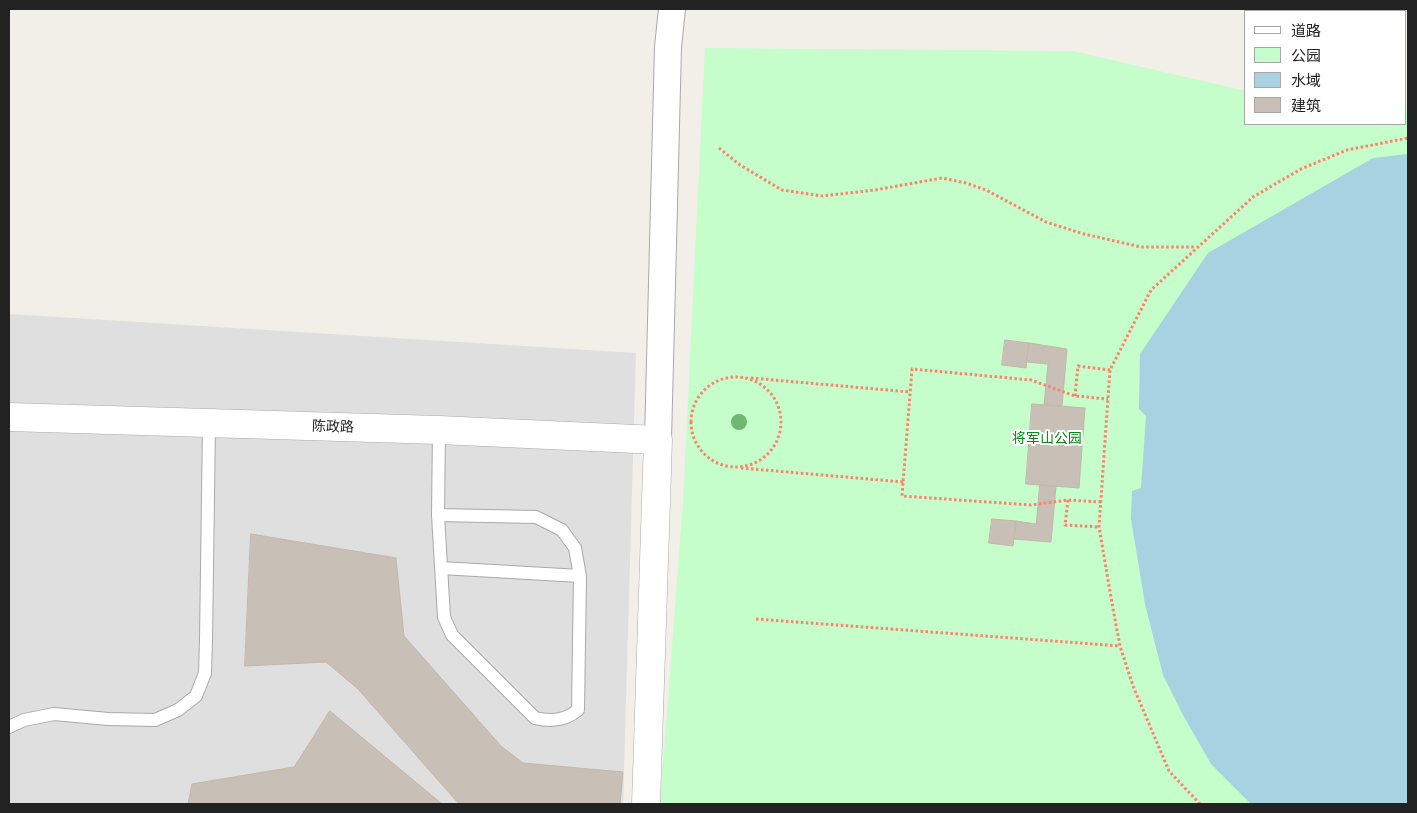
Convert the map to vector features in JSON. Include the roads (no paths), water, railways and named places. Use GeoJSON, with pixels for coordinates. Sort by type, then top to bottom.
{"type":"FeatureCollection","features":[{"type":"Feature","properties":{"kind":"street"},"geometry":{"type":"LineString","coordinates":[[646,804],[668,47],[672,9]]}},
{"type":"Feature","properties":{"kind":"street","name":"陈政路"},"geometry":{"type":"LineString","coordinates":[[9,417],[439,430],[658,440]]}},
{"type":"Feature","properties":{"kind":"lane"},"geometry":{"type":"LineString","coordinates":[[9,727],[24,720],[54,714],[108,719],[155,720],[178,710],[196,696],[205,673],[209,424]]}},
{"type":"Feature","properties":{"kind":"lane"},"geometry":{"type":"LineString","coordinates":[[438,515],[536,517],[562,530],[575,548],[580,576],[578,710],[570,716],[549,722],[535,718],[452,635],[444,617],[438,515],[439,430]]}},
{"type":"Feature","properties":{"kind":"lane"},"geometry":{"type":"LineString","coordinates":[[441,568],[580,576]]}},
{"type":"Feature","properties":{"kind":"water"},"geometry":{"type":"Polygon","coordinates":[[[1408,154],[1408,804],[1251,804],[1211,764],[1183,715],[1163,675],[1145,604],[1131,519],[1132,491],[1141,488],[1146,416],[1139,409],[1140,354],[1208,253],[1373,158],[1408,154]]]}},
{"type":"Feature","properties":{"kind":"park label","name":"将军山公园"},"geometry":{"type":"Point","coordinates":[1047,439]}}]}
